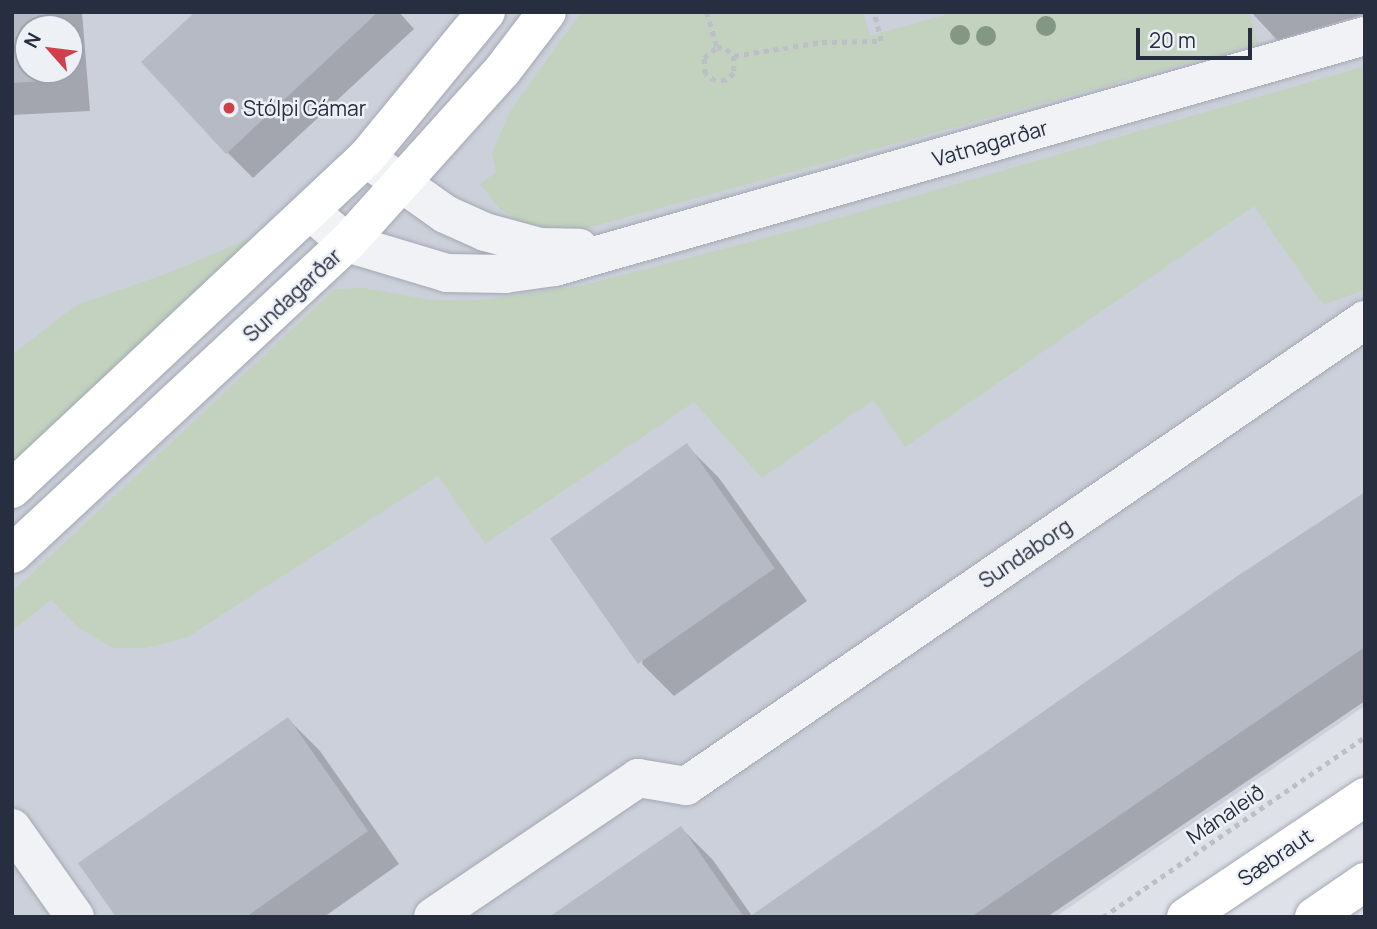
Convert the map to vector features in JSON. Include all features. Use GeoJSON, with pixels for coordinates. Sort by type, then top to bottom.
{"type":"FeatureCollection","features":[{"type":"Feature","properties":{"kind":"main road"},"geometry":{"type":"LineString","coordinates":[[12,489],[366,158],[486,12]]}},
{"type":"Feature","properties":{"kind":"main road","name":"Sundagarðar"},"geometry":{"type":"LineString","coordinates":[[12,554],[347,243],[502,71],[547,12]]}},
{"type":"Feature","properties":{"kind":"main road","name":"Sæbraut"},"geometry":{"type":"LineString","coordinates":[[1186,917],[1365,797]]}},
{"type":"Feature","properties":{"kind":"main road"},"geometry":{"type":"LineString","coordinates":[[1314,917],[1365,882]]}},
{"type":"Feature","properties":{"kind":"street","name":"Vatnagarðar"},"geometry":{"type":"LineString","coordinates":[[310,211],[347,243],[407,264],[447,273],[506,274],[555,267],[1365,36]]}},
{"type":"Feature","properties":{"kind":"street","name":"Vatnagarðar"},"geometry":{"type":"LineString","coordinates":[[366,158],[445,214],[485,232],[540,247],[616,250]]}},
{"type":"Feature","properties":{"kind":"street","name":"Sundaborg"},"geometry":{"type":"LineString","coordinates":[[433,917],[638,778],[686,786],[1365,320]]}},
{"type":"Feature","properties":{"kind":"street"},"geometry":{"type":"LineString","coordinates":[[12,828],[75,917]]}},
{"type":"Feature","properties":{"kind":"path"},"geometry":{"type":"LineString","coordinates":[[707,12],[717,47]]}},
{"type":"Feature","properties":{"kind":"path"},"geometry":{"type":"LineString","coordinates":[[734,56],[822,42],[867,44],[881,41],[874,12]]}},
{"type":"Feature","properties":{"kind":"path"},"geometry":{"type":"LineString","coordinates":[[717,47],[726,49],[734,56],[736,67],[731,77],[720,82],[709,78],[703,69],[704,58],[717,47]]}},
{"type":"Feature","properties":{"kind":"path","name":"Mánaleið"},"geometry":{"type":"LineString","coordinates":[[1103,917],[1365,737]]}},
{"type":"Feature","properties":{"kind":"shaded area"},"geometry":{"type":"Polygon","coordinates":[[[12,12],[1365,12],[1365,706],[1055,917],[12,917],[12,12]]]}},
{"type":"Feature","properties":{"kind":"green space"},"geometry":{"type":"Polygon","coordinates":[[[581,12],[863,12],[870,36],[955,12],[1249,12],[1258,44],[580,230],[545,232],[522,225],[498,207],[480,184],[496,172],[492,153],[510,111],[581,12]]]}},
{"type":"Feature","properties":{"kind":"green space"},"geometry":{"type":"Polygon","coordinates":[[[1365,66],[1365,290],[1323,305],[1254,206],[905,447],[873,400],[762,478],[694,402],[485,544],[438,476],[186,638],[146,648],[113,648],[79,628],[51,600],[12,631],[12,592],[335,289],[364,288],[431,300],[483,300],[584,285],[811,226],[1365,66]]]}},
{"type":"Feature","properties":{"kind":"green space"},"geometry":{"type":"Polygon","coordinates":[[[252,238],[12,466],[12,355],[76,305],[160,276],[252,238]]]}},
{"type":"Feature","properties":{"kind":"building"},"geometry":{"type":"Polygon","coordinates":[[[12,12],[53,12],[14,14],[12,83],[12,12]]]}},
{"type":"Feature","properties":{"kind":"building","name":"Stólpi Gámar"},"geometry":{"type":"Polygon","coordinates":[[[195,12],[378,12],[226,154],[141,62],[195,12]]]}},
{"type":"Feature","properties":{"kind":"building"},"geometry":{"type":"Polygon","coordinates":[[[687,443],[775,568],[638,664],[550,539],[687,443]]]}},
{"type":"Feature","properties":{"kind":"building"},"geometry":{"type":"Polygon","coordinates":[[[1365,492],[1365,647],[971,917],[749,917],[1236,577],[1365,492]]]}},
{"type":"Feature","properties":{"kind":"building"},"geometry":{"type":"Polygon","coordinates":[[[288,717],[368,831],[246,917],[116,917],[78,863],[288,717]]]}},
{"type":"Feature","properties":{"kind":"building"},"geometry":{"type":"Polygon","coordinates":[[[681,826],[744,917],[549,917],[681,826]]]}},
{"type":"Feature","properties":{"kind":"place","name":"Stólpi Gámar"},"geometry":{"type":"Point","coordinates":[229,108]}}]}
